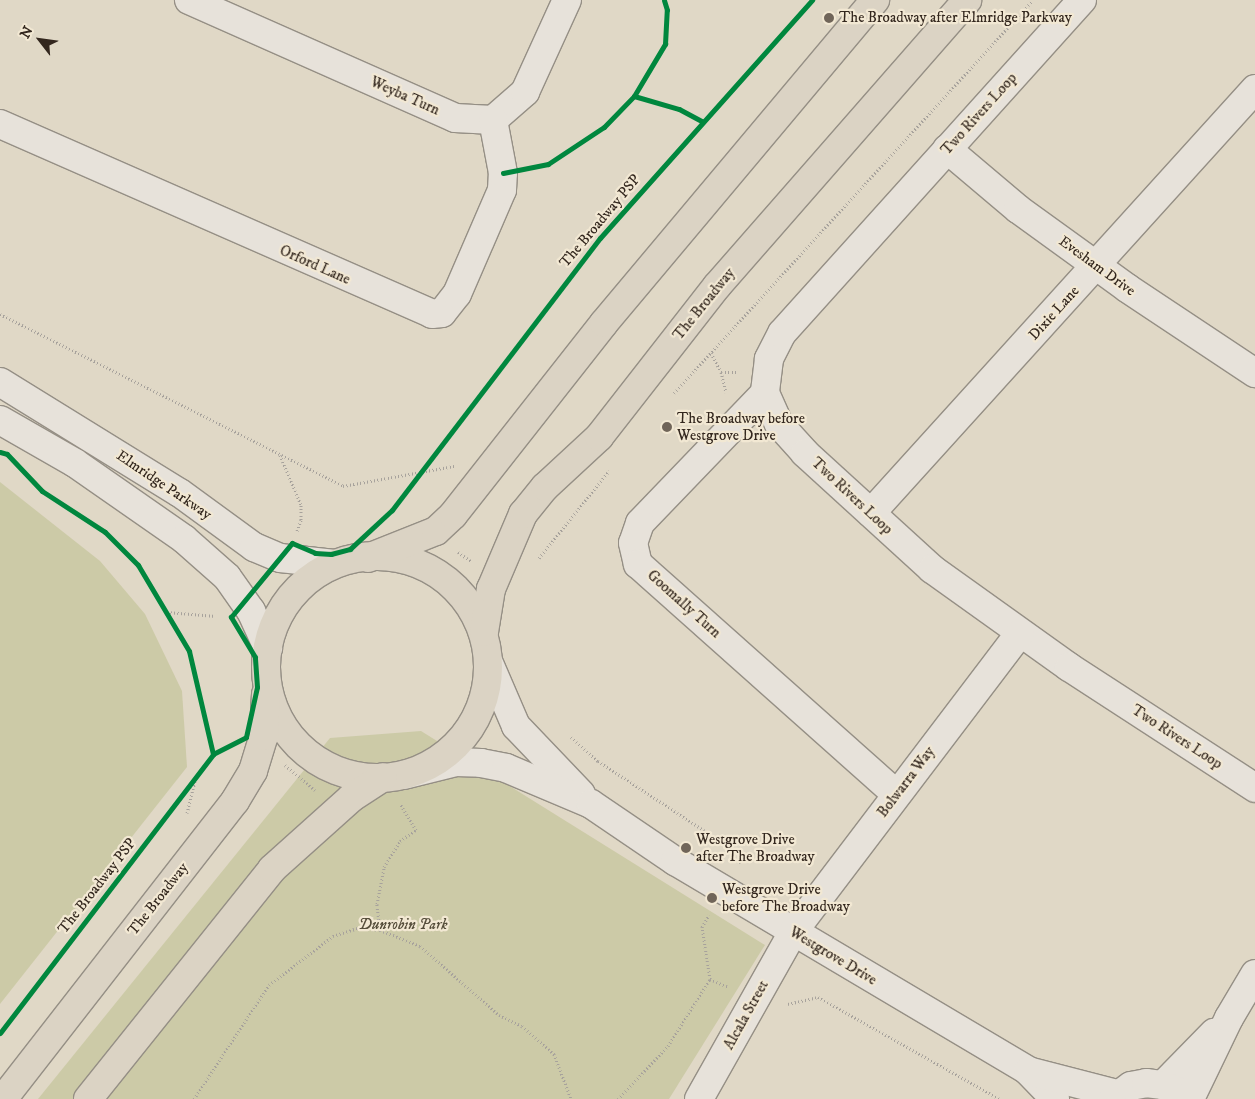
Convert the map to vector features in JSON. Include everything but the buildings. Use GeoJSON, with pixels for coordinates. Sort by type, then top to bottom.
{"type":"FeatureCollection","features":[{"type":"Feature","properties":{"kind":"main road"},"geometry":{"type":"LineString","coordinates":[[395,783],[367,778],[332,768],[301,749],[279,719],[267,679],[268,648],[277,614],[301,584],[335,564],[368,558],[430,534],[453,516],[604,323],[875,0]]}},
{"type":"Feature","properties":{"kind":"main road","name":"The Broadway"},"geometry":{"type":"LineString","coordinates":[[484,632],[494,582],[523,514],[545,487],[599,437],[717,286],[967,0]]}},
{"type":"Feature","properties":{"kind":"main road"},"geometry":{"type":"LineString","coordinates":[[88,1099],[272,870],[336,811],[395,783],[437,760],[465,736],[482,704],[488,660],[484,632],[467,599],[440,574],[407,559],[368,558]]}},
{"type":"Feature","properties":{"kind":"main road","name":"The Broadway"},"geometry":{"type":"LineString","coordinates":[[3,1099],[235,801],[253,771],[260,748],[267,679]]}},
{"type":"Feature","properties":{"kind":"street","name":"Weyba Turn"},"geometry":{"type":"LineString","coordinates":[[189,0],[455,118],[493,120]]}},
{"type":"Feature","properties":{"kind":"street"},"geometry":{"type":"LineString","coordinates":[[493,120],[525,92],[568,0]]}},
{"type":"Feature","properties":{"kind":"street","name":"Two Rivers Loop"},"geometry":{"type":"LineString","coordinates":[[1082,0],[782,333],[769,359],[766,393],[779,424],[932,569],[1020,633],[1255,788]]}},
{"type":"Feature","properties":{"kind":"street","name":"Dixie Lane"},"geometry":{"type":"LineString","coordinates":[[871,513],[1255,89]]}},
{"type":"Feature","properties":{"kind":"street","name":"Orford Lane"},"geometry":{"type":"LineString","coordinates":[[0,124],[432,314],[442,313],[457,294],[502,190],[503,173],[493,120]]}},
{"type":"Feature","properties":{"kind":"street","name":"Evesham Drive"},"geometry":{"type":"LineString","coordinates":[[947,149],[1018,209],[1096,266],[1255,373]]}},
{"type":"Feature","properties":{"kind":"street","name":"Elmridge Parkway"},"geometry":{"type":"LineString","coordinates":[[0,382],[172,488],[254,547],[286,551],[335,564]]}},
{"type":"Feature","properties":{"kind":"street","name":"Goomally Turn"},"geometry":{"type":"LineString","coordinates":[[766,393],[640,523],[633,543],[638,564],[896,794]]}},
{"type":"Feature","properties":{"kind":"street"},"geometry":{"type":"LineString","coordinates":[[0,420],[75,463],[184,539],[227,576],[238,610],[268,648]]}},
{"type":"Feature","properties":{"kind":"street","name":"Bolwarra Way"},"geometry":{"type":"LineString","coordinates":[[793,932],[1020,633]]}},
{"type":"Feature","properties":{"kind":"street","name":"Westgrove Drive"},"geometry":{"type":"LineString","coordinates":[[488,660],[516,726],[591,804]]}},
{"type":"Feature","properties":{"kind":"street","name":"Westgrove Drive"},"geometry":{"type":"LineString","coordinates":[[395,783],[456,762],[480,763],[506,768],[591,804],[723,890],[1028,1071],[1115,1096]]}},
{"type":"Feature","properties":{"kind":"street","name":"Alcala Street"},"geometry":{"type":"LineString","coordinates":[[699,1099],[793,932]]}},
{"type":"Feature","properties":{"kind":"street"},"geometry":{"type":"LineString","coordinates":[[1115,1096],[1146,1083],[1162,1085],[1189,1099],[1229,1018],[1255,974]]}},
{"type":"Feature","properties":{"kind":"street"},"geometry":{"type":"LineString","coordinates":[[1162,1085],[1229,1018]]}},
{"type":"Feature","properties":{"kind":"street","name":"Westgrove Drive"},"geometry":{"type":"LineString","coordinates":[[1028,1071],[1055,1099]]}},
{"type":"Feature","properties":{"kind":"path"},"geometry":{"type":"LineString","coordinates":[[668,399],[1033,0]]}},
{"type":"Feature","properties":{"kind":"path"},"geometry":{"type":"LineString","coordinates":[[0,314],[342,486],[422,470]]}},
{"type":"Feature","properties":{"kind":"path"},"geometry":{"type":"LineString","coordinates":[[279,454],[301,504],[301,520],[286,551]]}},
{"type":"Feature","properties":{"kind":"path"},"geometry":{"type":"LineString","coordinates":[[412,484],[426,465]]}},
{"type":"Feature","properties":{"kind":"path"},"geometry":{"type":"LineString","coordinates":[[537,562],[614,465]]}},
{"type":"Feature","properties":{"kind":"path"},"geometry":{"type":"LineString","coordinates":[[430,534],[494,582]]}},
{"type":"Feature","properties":{"kind":"path"},"geometry":{"type":"LineString","coordinates":[[162,604],[172,620]]}},
{"type":"Feature","properties":{"kind":"path"},"geometry":{"type":"LineString","coordinates":[[167,612],[238,610]]}},
{"type":"Feature","properties":{"kind":"path"},"geometry":{"type":"LineString","coordinates":[[564,731],[598,761],[743,856],[702,927],[710,978],[668,1046],[618,1099]]}},
{"type":"Feature","properties":{"kind":"path"},"geometry":{"type":"LineString","coordinates":[[260,748],[317,791],[336,811]]}},
{"type":"Feature","properties":{"kind":"path"},"geometry":{"type":"LineString","coordinates":[[183,796],[199,773]]}},
{"type":"Feature","properties":{"kind":"path"},"geometry":{"type":"LineString","coordinates":[[380,930],[377,904],[384,867],[400,841],[416,830],[395,783]]}},
{"type":"Feature","properties":{"kind":"path"},"geometry":{"type":"LineString","coordinates":[[194,1099],[269,985],[333,936],[358,928],[380,930],[420,946],[499,1015],[522,1026],[554,1054],[570,1099]]}},
{"type":"Feature","properties":{"kind":"path"},"geometry":{"type":"LineString","coordinates":[[781,1006],[818,997],[1000,1099]]}},
{"type":"Feature","properties":{"kind":"green space"},"geometry":{"type":"Polygon","coordinates":[[[0,482],[100,561],[145,614],[182,691],[187,767],[0,1004],[0,482]]]}},
{"type":"Feature","properties":{"kind":"green space","name":"Dunrobin Park"},"geometry":{"type":"Polygon","coordinates":[[[421,731],[765,945],[669,1099],[38,1099],[330,738],[421,731]]]}},
{"type":"Feature","properties":{"kind":"cycle path"},"geometry":{"type":"LineString","coordinates":[[503,173],[548,164],[604,127],[634,96],[665,44],[667,10],[664,0]]}},
{"type":"Feature","properties":{"kind":"cycle path","name":"The Broadway PSP"},"geometry":{"type":"LineString","coordinates":[[213,754],[246,737],[257,687],[255,657],[231,617],[292,543],[315,553],[331,554],[350,549],[392,510],[600,238],[812,0]]}},
{"type":"Feature","properties":{"kind":"cycle path"},"geometry":{"type":"LineString","coordinates":[[634,96],[679,109],[703,122]]}},
{"type":"Feature","properties":{"kind":"cycle path"},"geometry":{"type":"LineString","coordinates":[[0,452],[7,454],[42,491],[105,532],[138,565],[189,651],[213,754]]}},
{"type":"Feature","properties":{"kind":"cycle path","name":"The Broadway PSP"},"geometry":{"type":"LineString","coordinates":[[0,1033],[213,754]]}},
{"type":"Feature","properties":{"kind":"place","name":"The Broadway after Elmridge Parkway"},"geometry":{"type":"Point","coordinates":[829,18]}},
{"type":"Feature","properties":{"kind":"place","name":"The Broadway before Westgrove Drive"},"geometry":{"type":"Point","coordinates":[667,427]}},
{"type":"Feature","properties":{"kind":"place","name":"Westgrove Drive after The Broadway"},"geometry":{"type":"Point","coordinates":[686,848]}},
{"type":"Feature","properties":{"kind":"place","name":"Westgrove Drive before The Broadway"},"geometry":{"type":"Point","coordinates":[712,898]}}]}
